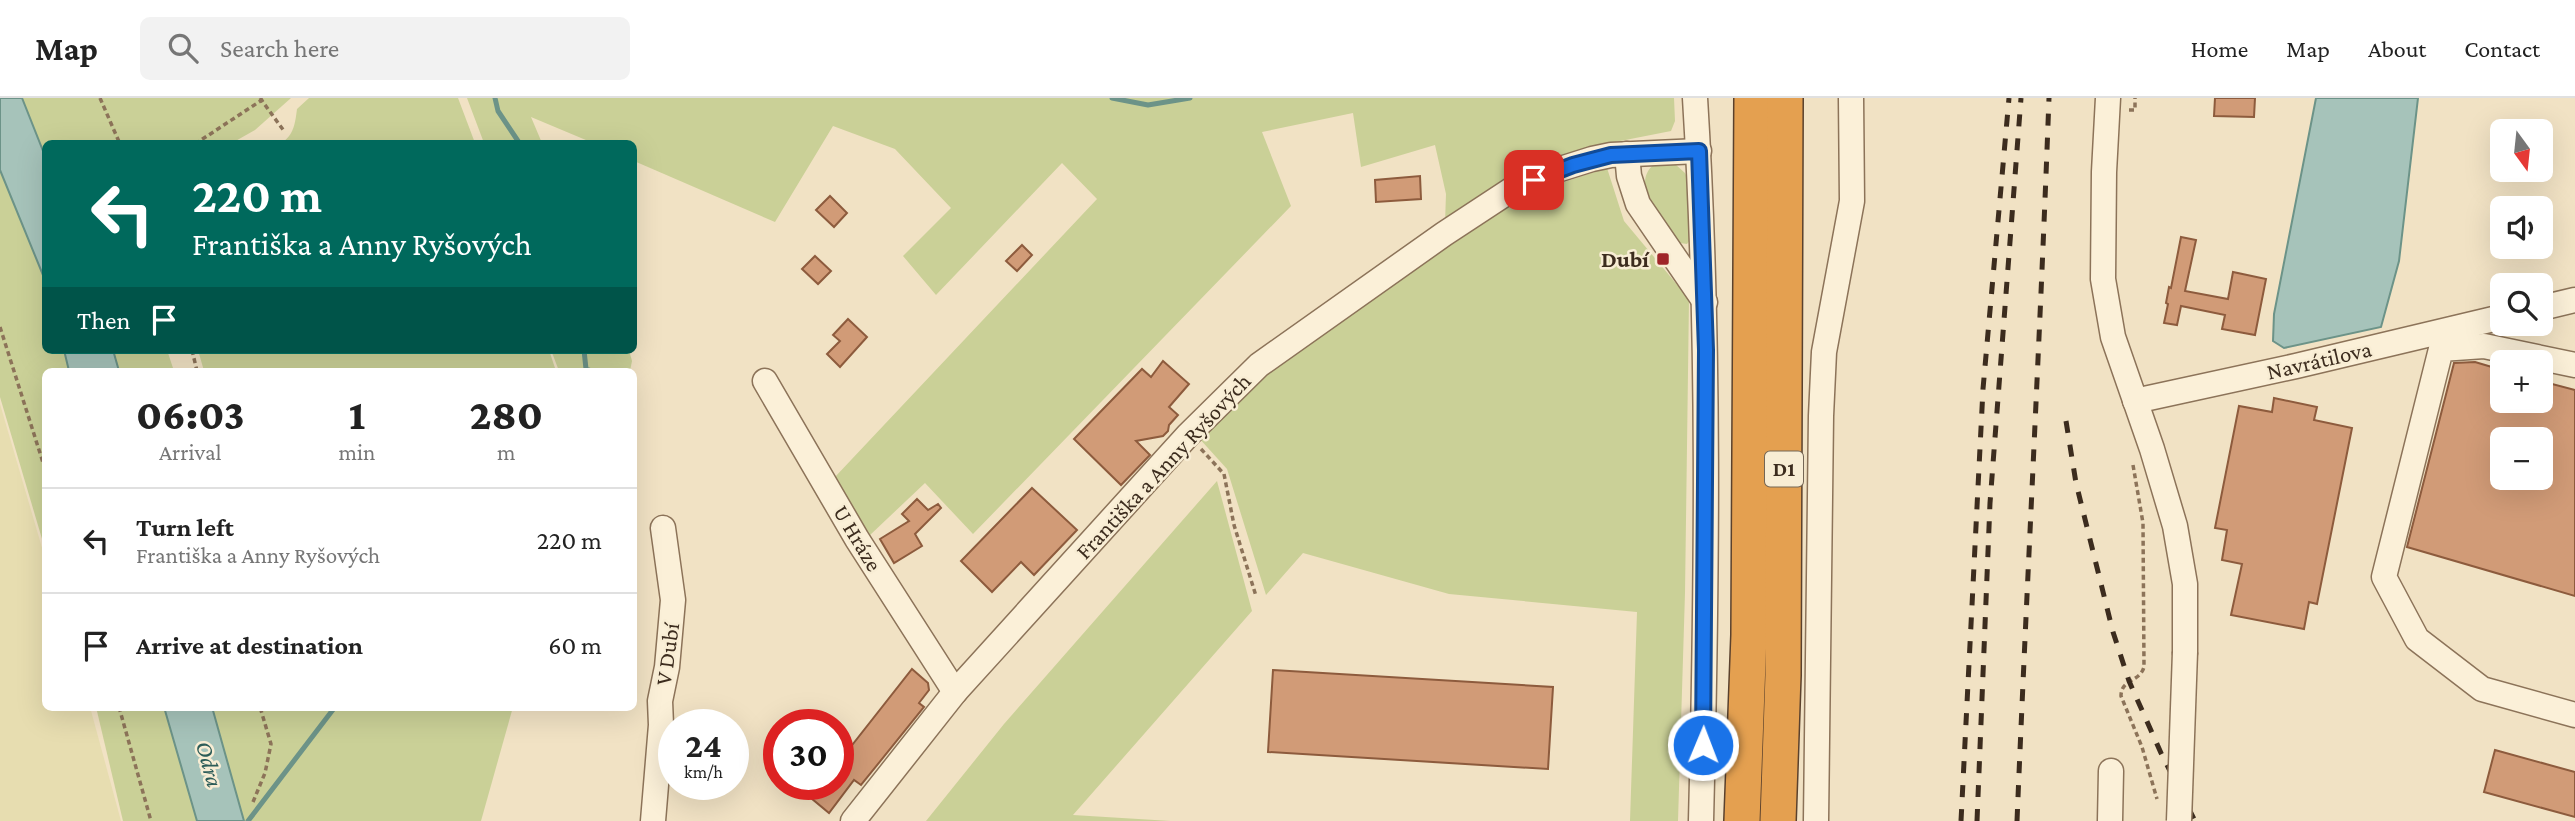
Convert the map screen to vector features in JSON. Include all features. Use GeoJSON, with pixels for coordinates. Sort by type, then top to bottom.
{"type":"FeatureCollection","features":[{"type":"Feature","properties":{"kind":"highway","name":"D1"},"geometry":{"type":"LineString","coordinates":[[1742,821],[1769,108]]}},
{"type":"Feature","properties":{"kind":"highway","name":"D1"},"geometry":{"type":"LineString","coordinates":[[1769,108],[1783,675],[1777,821]]}},
{"type":"Feature","properties":{"kind":"street"},"geometry":{"type":"LineString","coordinates":[[1816,821],[1824,352],[1852,201],[1850,98]]}},
{"type":"Feature","properties":{"kind":"street"},"geometry":{"type":"LineString","coordinates":[[1696,105],[1706,302],[1706,631],[1701,821]]}},
{"type":"Feature","properties":{"kind":"street"},"geometry":{"type":"LineString","coordinates":[[2112,105],[2103,279],[2113,337],[2152,449],[2175,526],[2185,584],[2179,821]]}},
{"type":"Feature","properties":{"kind":"street","name":"Františka a Anny Ryšových"},"geometry":{"type":"LineString","coordinates":[[853,821],[955,692],[1188,435],[1259,365],[1444,234],[1514,188],[1592,159],[1627,154],[1699,151]]}},
{"type":"Feature","properties":{"kind":"street"},"geometry":{"type":"LineString","coordinates":[[1627,154],[1629,176],[1638,204],[1706,302]]}},
{"type":"Feature","properties":{"kind":"street"},"geometry":{"type":"LineString","coordinates":[[2553,305],[2575,300]]}},
{"type":"Feature","properties":{"kind":"street","name":"Navrátilova"},"geometry":{"type":"LineString","coordinates":[[2135,401],[2490,320]]}},
{"type":"Feature","properties":{"kind":"street"},"geometry":{"type":"LineString","coordinates":[[2575,365],[2484,346],[2441,349],[2384,577],[2417,639],[2482,689],[2575,715]]}},
{"type":"Feature","properties":{"kind":"street","name":"U Hráze"},"geometry":{"type":"LineString","coordinates":[[765,381],[858,540],[955,692]]}},
{"type":"Feature","properties":{"kind":"street","name":"V Dubí"},"geometry":{"type":"LineString","coordinates":[[653,821],[661,725],[660,701],[667,667],[673,600],[663,528]]}},
{"type":"Feature","properties":{"kind":"street"},"geometry":{"type":"LineString","coordinates":[[2110,821],[2111,771]]}},
{"type":"Feature","properties":{"kind":"path"},"geometry":{"type":"LineString","coordinates":[[100,98],[118,140]]}},
{"type":"Feature","properties":{"kind":"path"},"geometry":{"type":"LineString","coordinates":[[2112,105],[2135,110],[2135,98]]}},
{"type":"Feature","properties":{"kind":"path"},"geometry":{"type":"LineString","coordinates":[[201,140],[262,99],[284,131]]}},
{"type":"Feature","properties":{"kind":"path"},"geometry":{"type":"LineString","coordinates":[[0,327],[42,459]]}},
{"type":"Feature","properties":{"kind":"path"},"geometry":{"type":"LineString","coordinates":[[1188,435],[1224,474],[1234,525],[1256,597]]}},
{"type":"Feature","properties":{"kind":"path"},"geometry":{"type":"LineString","coordinates":[[120,711],[151,821]]}},
{"type":"Feature","properties":{"kind":"path"},"geometry":{"type":"LineString","coordinates":[[253,802],[265,773],[271,744],[261,711]]}},
{"type":"Feature","properties":{"kind":"shaded area"},"geometry":{"type":"Polygon","coordinates":[[[0,404],[42,548],[42,711],[91,711],[121,821],[0,821],[0,404]]]}},
{"type":"Feature","properties":{"kind":"green space"},"geometry":{"type":"Polygon","coordinates":[[[22,98],[291,98],[255,130],[237,140],[42,140],[42,148],[22,98]]]}},
{"type":"Feature","properties":{"kind":"green space"},"geometry":{"type":"Polygon","coordinates":[[[309,98],[458,98],[474,140],[286,140],[295,124],[297,109],[309,98]]]}},
{"type":"Feature","properties":{"kind":"green space"},"geometry":{"type":"Polygon","coordinates":[[[467,98],[1674,98],[1675,121],[1671,131],[1600,145],[1445,223],[1446,194],[1435,145],[1361,167],[1353,113],[1262,132],[1291,206],[973,534],[925,483],[869,536],[835,477],[1097,199],[1062,163],[936,295],[903,256],[951,208],[895,149],[833,126],[775,222],[637,162],[637,140],[586,140],[531,117],[541,140],[483,140],[467,98]]]}},
{"type":"Feature","properties":{"kind":"green space"},"geometry":{"type":"Polygon","coordinates":[[[1654,164],[1675,164],[1688,179],[1690,240],[1687,244],[1680,243],[1647,194],[1647,173],[1654,164]]]}},
{"type":"Feature","properties":{"kind":"green space"},"geometry":{"type":"Polygon","coordinates":[[[1607,168],[1624,221],[1689,299],[1685,593],[1678,821],[1630,821],[1637,612],[1449,594],[1303,553],[1266,595],[1227,469],[1198,437],[1272,362],[1517,201],[1543,189],[1607,168]]]}},
{"type":"Feature","properties":{"kind":"green space"},"geometry":{"type":"Polygon","coordinates":[[[0,170],[42,273],[42,354],[65,354],[68,368],[42,368],[42,539],[0,397],[0,170]]]}},
{"type":"Feature","properties":{"kind":"green space"},"geometry":{"type":"Polygon","coordinates":[[[114,354],[168,354],[173,368],[118,368],[114,354]]]}},
{"type":"Feature","properties":{"kind":"green space"},"geometry":{"type":"Polygon","coordinates":[[[199,354],[550,354],[555,368],[203,368],[199,354]]]}},
{"type":"Feature","properties":{"kind":"green space"},"geometry":{"type":"Polygon","coordinates":[[[553,354],[630,354],[632,361],[631,368],[558,368],[553,354]]]}},
{"type":"Feature","properties":{"kind":"green space"},"geometry":{"type":"Polygon","coordinates":[[[1217,481],[1252,611],[1073,815],[1171,821],[926,821],[1004,724],[1217,481]]]}},
{"type":"Feature","properties":{"kind":"green space"},"geometry":{"type":"Polygon","coordinates":[[[97,711],[165,711],[197,821],[123,821],[97,711]]]}},
{"type":"Feature","properties":{"kind":"green space"},"geometry":{"type":"Polygon","coordinates":[[[213,711],[512,711],[481,821],[244,821],[213,711]]]}},
{"type":"Feature","properties":{"kind":"water"},"geometry":{"type":"Polygon","coordinates":[[[0,98],[22,98],[42,148],[42,273],[0,170],[0,98]]]}},
{"type":"Feature","properties":{"kind":"water"},"geometry":{"type":"Polygon","coordinates":[[[2316,98],[2418,98],[2399,261],[2381,327],[2284,348],[2273,341],[2274,314],[2316,98]]]}},
{"type":"Feature","properties":{"kind":"water"},"geometry":{"type":"Polygon","coordinates":[[[65,354],[114,354],[118,368],[68,368],[65,354]]]}},
{"type":"Feature","properties":{"kind":"water","name":"Odra"},"geometry":{"type":"Polygon","coordinates":[[[165,711],[213,711],[244,821],[197,821],[165,711]]]}},
{"type":"Feature","properties":{"kind":"building"},"geometry":{"type":"Polygon","coordinates":[[[2215,98],[2255,98],[2254,117],[2214,116],[2215,98]]]}},
{"type":"Feature","properties":{"kind":"building"},"geometry":{"type":"Polygon","coordinates":[[[1420,176],[1421,199],[1376,202],[1375,180],[1420,176]]]}},
{"type":"Feature","properties":{"kind":"building"},"geometry":{"type":"Polygon","coordinates":[[[830,196],[847,213],[834,227],[816,210],[830,196]]]}},
{"type":"Feature","properties":{"kind":"building"},"geometry":{"type":"Polygon","coordinates":[[[2181,237],[2196,240],[2185,291],[2228,299],[2233,272],[2266,279],[2255,335],[2222,329],[2225,315],[2181,306],[2177,325],[2164,323],[2181,237]]]}},
{"type":"Feature","properties":{"kind":"building"},"geometry":{"type":"Polygon","coordinates":[[[1022,245],[1032,255],[1017,271],[1006,261],[1022,245]]]}},
{"type":"Feature","properties":{"kind":"building"},"geometry":{"type":"Polygon","coordinates":[[[815,256],[831,271],[818,284],[802,269],[815,256]]]}},
{"type":"Feature","properties":{"kind":"building"},"geometry":{"type":"Polygon","coordinates":[[[848,319],[867,337],[840,367],[827,354],[840,341],[833,335],[848,319]]]}},
{"type":"Feature","properties":{"kind":"building"},"geometry":{"type":"Polygon","coordinates":[[[1163,361],[1189,384],[1169,407],[1178,415],[1169,425],[1168,431],[1163,436],[1136,441],[1150,455],[1121,485],[1074,439],[1142,369],[1151,377],[1163,361]]]}},
{"type":"Feature","properties":{"kind":"building"},"geometry":{"type":"Polygon","coordinates":[[[2475,362],[2490,366],[2490,413],[2553,413],[2553,384],[2575,390],[2575,596],[2407,547],[2454,363],[2475,362]]]}},
{"type":"Feature","properties":{"kind":"building"},"geometry":{"type":"Polygon","coordinates":[[[2274,398],[2317,407],[2314,420],[2352,428],[2317,604],[2309,602],[2304,629],[2231,615],[2242,564],[2222,560],[2227,530],[2215,528],[2239,406],[2272,412],[2274,398]]]}},
{"type":"Feature","properties":{"kind":"building"},"geometry":{"type":"Polygon","coordinates":[[[1032,488],[1077,530],[1034,575],[1021,562],[992,592],[961,561],[1032,488]]]}},
{"type":"Feature","properties":{"kind":"building"},"geometry":{"type":"Polygon","coordinates":[[[917,499],[928,510],[938,504],[941,508],[915,534],[922,546],[894,563],[880,539],[909,521],[902,514],[917,499]]]}},
{"type":"Feature","properties":{"kind":"building"},"geometry":{"type":"Polygon","coordinates":[[[912,669],[928,683],[929,690],[919,703],[924,707],[861,785],[854,780],[854,743],[912,669]]]}},
{"type":"Feature","properties":{"kind":"building"},"geometry":{"type":"Polygon","coordinates":[[[1273,670],[1553,687],[1548,769],[1268,752],[1273,670]]]}},
{"type":"Feature","properties":{"kind":"building"},"geometry":{"type":"Polygon","coordinates":[[[2495,750],[2575,772],[2575,817],[2484,792],[2495,750]]]}},
{"type":"Feature","properties":{"kind":"building"},"geometry":{"type":"Polygon","coordinates":[[[813,800],[839,800],[829,813],[813,800]]]}},
{"type":"Feature","properties":{"kind":"waterway"},"geometry":{"type":"LineString","coordinates":[[495,98],[498,111],[517,140]]}},
{"type":"Feature","properties":{"kind":"waterway"},"geometry":{"type":"LineString","coordinates":[[1112,98],[1148,105],[1190,98]]}},
{"type":"Feature","properties":{"kind":"waterway"},"geometry":{"type":"LineString","coordinates":[[584,354],[586,368]]}},
{"type":"Feature","properties":{"kind":"waterway"},"geometry":{"type":"LineString","coordinates":[[248,821],[332,711]]}},
{"type":"Feature","properties":{"kind":"railway"},"geometry":{"type":"LineString","coordinates":[[1961,821],[1983,389],[2009,98]]}},
{"type":"Feature","properties":{"kind":"railway"},"geometry":{"type":"LineString","coordinates":[[1977,821],[1990,503],[2021,98]]}},
{"type":"Feature","properties":{"kind":"railway"},"geometry":{"type":"LineString","coordinates":[[2017,821],[2049,98]]}},
{"type":"Feature","properties":{"kind":"railway"},"geometry":{"type":"LineString","coordinates":[[2066,421],[2076,483],[2113,632],[2129,681],[2195,821]]}},
{"type":"Feature","properties":{"kind":"place","name":"Dubí"},"geometry":{"type":"Point","coordinates":[1663,259]}},
{"type":"Feature","properties":{"kind":"route"},"geometry":{"type":"LineString","coordinates":[[1534,180],[1554,171],[1611,155],[1699,151],[1706,302],[1706,644],[1703,745]]}}]}
